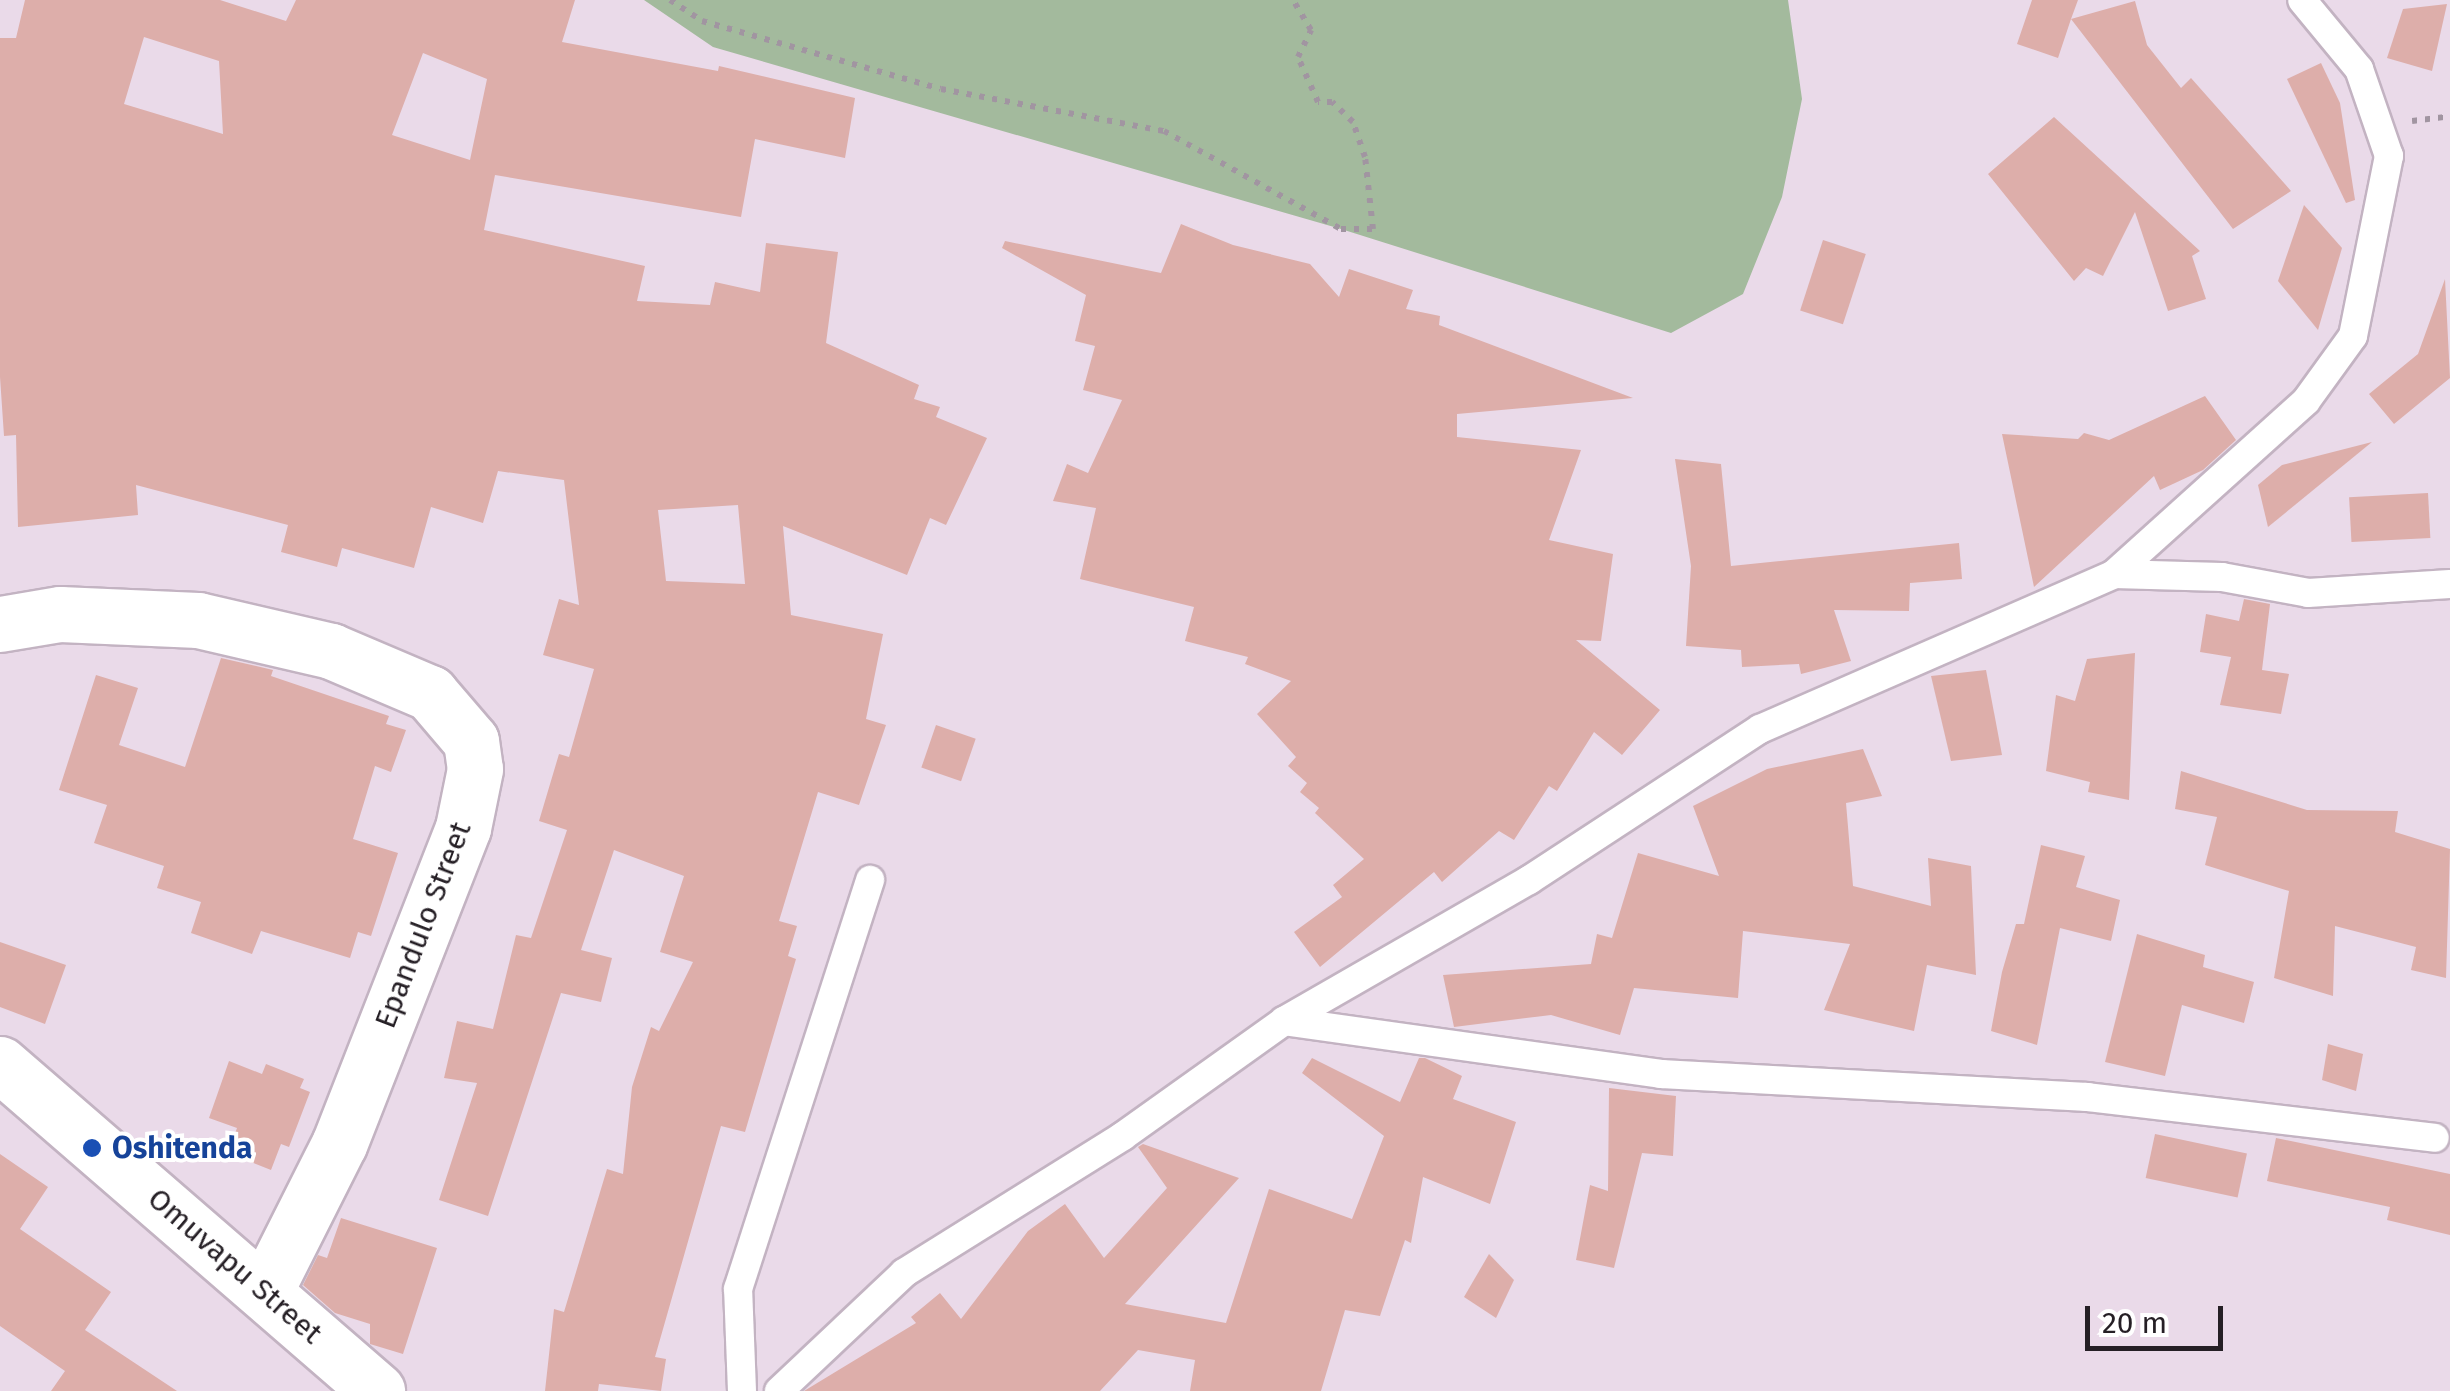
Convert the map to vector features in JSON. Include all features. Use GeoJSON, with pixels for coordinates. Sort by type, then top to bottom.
{"type":"FeatureCollection","features":[{"type":"Feature","properties":{"kind":"street","name":"Epandulo Street"},"geometry":{"type":"LineString","coordinates":[[0,624],[60,614],[198,620],[331,651],[430,693],[471,741],[474,769],[463,828],[339,1144],[265,1291]]}},
{"type":"Feature","properties":{"kind":"street","name":"Omuvapu Street"},"geometry":{"type":"LineString","coordinates":[[0,1064],[377,1391]]}},
{"type":"Feature","properties":{"kind":"lane"},"geometry":{"type":"LineString","coordinates":[[779,1391],[904,1273],[1122,1136],[1284,1021],[1530,880],[1760,729],[2114,574],[2306,401],[2353,336],[2389,156],[2358,69],[2302,0]]}},
{"type":"Feature","properties":{"kind":"lane"},"geometry":{"type":"LineString","coordinates":[[2114,574],[2222,577],[2308,593],[2450,584]]}},
{"type":"Feature","properties":{"kind":"lane"},"geometry":{"type":"LineString","coordinates":[[742,1391],[738,1289],[870,880]]}},
{"type":"Feature","properties":{"kind":"lane"},"geometry":{"type":"LineString","coordinates":[[1284,1021],[1661,1074],[2087,1097],[2435,1138]]}},
{"type":"Feature","properties":{"kind":"path"},"geometry":{"type":"LineString","coordinates":[[670,0],[702,20],[940,89],[1164,131],[1341,229],[1373,230],[1365,157],[1353,122],[1332,102],[1318,102],[1298,56],[1311,30],[1293,0]]}},
{"type":"Feature","properties":{"kind":"green space"},"geometry":{"type":"Polygon","coordinates":[[[644,0],[1788,0],[1802,99],[1782,197],[1743,294],[1671,333],[1341,229],[713,47],[644,0]]]}},
{"type":"Feature","properties":{"kind":"building"},"geometry":{"type":"Polygon","coordinates":[[[25,0],[220,0],[286,21],[296,0],[575,0],[562,42],[718,71],[719,66],[855,98],[845,158],[755,139],[741,217],[495,175],[484,230],[645,266],[637,301],[710,305],[715,282],[760,292],[766,243],[838,252],[826,343],[919,385],[914,399],[940,407],[936,417],[987,438],[946,525],[930,518],[907,575],[783,526],[791,615],[883,634],[866,719],[886,725],[859,805],[818,792],[779,921],[797,926],[788,956],[796,959],[745,1132],[721,1126],[655,1357],[666,1359],[661,1391],[599,1384],[598,1391],[545,1391],[554,1309],[564,1312],[607,1169],[623,1174],[632,1087],[651,1027],[659,1031],[693,962],[660,952],[684,876],[614,850],[581,950],[612,958],[601,1002],[561,993],[488,1216],[439,1200],[477,1083],[444,1078],[457,1021],[493,1029],[516,935],[531,938],[567,830],[539,821],[559,754],[569,757],[594,669],[543,655],[559,599],[579,605],[564,480],[498,471],[483,523],[431,507],[414,568],[342,548],[337,567],[281,552],[288,525],[136,485],[138,515],[18,527],[16,435],[4,436],[0,377],[0,38],[16,38],[25,0]],[[144,37],[124,104],[223,134],[219,61],[144,37]],[[423,53],[392,135],[470,160],[487,79],[423,53]],[[738,505],[658,510],[666,581],[745,584],[738,505]]]}},
{"type":"Feature","properties":{"kind":"building"},"geometry":{"type":"Polygon","coordinates":[[[2032,0],[2078,0],[2058,58],[2017,44],[2032,0]]]}},
{"type":"Feature","properties":{"kind":"building"},"geometry":{"type":"Polygon","coordinates":[[[2135,1],[2147,45],[2181,88],[2191,78],[2291,191],[2233,229],[2071,19],[2135,1]]]}},
{"type":"Feature","properties":{"kind":"building"},"geometry":{"type":"Polygon","coordinates":[[[2447,4],[2432,71],[2387,58],[2403,9],[2447,4]]]}},
{"type":"Feature","properties":{"kind":"building"},"geometry":{"type":"Polygon","coordinates":[[[2321,63],[2340,103],[2355,200],[2346,203],[2287,79],[2321,63]]]}},
{"type":"Feature","properties":{"kind":"building"},"geometry":{"type":"Polygon","coordinates":[[[2054,117],[2200,251],[2192,256],[2206,299],[2168,311],[2135,212],[2103,276],[2086,268],[2074,281],[1988,174],[2054,117]]]}},
{"type":"Feature","properties":{"kind":"building"},"geometry":{"type":"Polygon","coordinates":[[[2304,205],[2342,248],[2318,330],[2278,281],[2304,205]]]}},
{"type":"Feature","properties":{"kind":"building"},"geometry":{"type":"Polygon","coordinates":[[[1181,224],[1233,245],[1310,264],[1339,297],[1349,269],[1413,290],[1406,309],[1440,316],[1439,325],[1633,398],[1457,414],[1457,437],[1581,450],[1549,540],[1613,554],[1601,641],[1576,640],[1660,710],[1622,755],[1594,732],[1557,791],[1549,786],[1514,840],[1499,831],[1442,882],[1434,872],[1320,967],[1294,932],[1342,897],[1333,885],[1364,859],[1315,813],[1319,808],[1300,792],[1307,783],[1288,766],[1296,757],[1257,714],[1291,681],[1245,664],[1248,657],[1185,641],[1194,607],[1080,579],[1096,508],[1053,501],[1067,464],[1088,473],[1122,400],[1083,390],[1095,346],[1075,341],[1086,295],[1002,248],[1005,241],[1161,273],[1181,224]]]}},
{"type":"Feature","properties":{"kind":"building"},"geometry":{"type":"Polygon","coordinates":[[[1823,240],[1866,254],[1843,324],[1800,310],[1823,240]]]}},
{"type":"Feature","properties":{"kind":"building"},"geometry":{"type":"Polygon","coordinates":[[[2445,279],[2450,378],[2394,424],[2369,394],[2418,354],[2445,279]]]}},
{"type":"Feature","properties":{"kind":"building"},"geometry":{"type":"Polygon","coordinates":[[[2205,396],[2236,440],[2203,470],[2160,490],[2154,476],[2034,587],[2002,434],[2078,439],[2084,433],[2109,440],[2205,396]]]}},
{"type":"Feature","properties":{"kind":"building"},"geometry":{"type":"Polygon","coordinates":[[[2372,442],[2268,527],[2258,485],[2282,465],[2372,442]]]}},
{"type":"Feature","properties":{"kind":"building"},"geometry":{"type":"Polygon","coordinates":[[[1675,459],[1721,464],[1731,566],[1959,543],[1962,579],[1910,583],[1909,611],[1834,610],[1851,661],[1801,674],[1799,664],[1742,667],[1741,650],[1686,646],[1691,566],[1675,459]]]}},
{"type":"Feature","properties":{"kind":"building"},"geometry":{"type":"Polygon","coordinates":[[[2428,493],[2430,538],[2351,542],[2349,497],[2428,493]]]}},
{"type":"Feature","properties":{"kind":"building"},"geometry":{"type":"Polygon","coordinates":[[[2244,599],[2270,604],[2262,670],[2289,674],[2281,714],[2220,705],[2231,657],[2200,652],[2206,614],[2239,621],[2244,599]]]}},
{"type":"Feature","properties":{"kind":"building"},"geometry":{"type":"Polygon","coordinates":[[[2135,653],[2129,800],[2088,792],[2090,782],[2046,771],[2056,695],[2075,701],[2087,659],[2135,653]]]}},
{"type":"Feature","properties":{"kind":"building"},"geometry":{"type":"Polygon","coordinates":[[[221,658],[273,670],[271,676],[389,716],[386,724],[406,730],[391,772],[375,766],[353,839],[398,853],[371,936],[358,932],[350,958],[261,931],[252,954],[191,933],[201,902],[157,888],[164,866],[94,843],[107,805],[59,790],[96,675],[138,688],[119,745],[185,767],[221,658]]]}},
{"type":"Feature","properties":{"kind":"building"},"geometry":{"type":"Polygon","coordinates":[[[1986,670],[2002,755],[1951,761],[1931,676],[1986,670]]]}},
{"type":"Feature","properties":{"kind":"building"},"geometry":{"type":"Polygon","coordinates":[[[936,725],[976,739],[961,781],[921,768],[936,725]]]}},
{"type":"Feature","properties":{"kind":"building"},"geometry":{"type":"Polygon","coordinates":[[[1863,749],[1882,796],[1846,803],[1853,886],[1931,906],[1928,858],[1971,866],[1976,975],[1927,965],[1914,1031],[1824,1010],[1850,944],[1743,931],[1738,998],[1634,988],[1620,1035],[1551,1015],[1454,1027],[1443,975],[1591,964],[1597,934],[1612,938],[1638,853],[1719,876],[1693,806],[1767,769],[1863,749]]]}},
{"type":"Feature","properties":{"kind":"building"},"geometry":{"type":"Polygon","coordinates":[[[2181,771],[2307,810],[2398,811],[2395,832],[2450,849],[2446,978],[2411,970],[2416,947],[2335,926],[2333,996],[2274,978],[2289,891],[2205,865],[2217,817],[2175,809],[2181,771]]]}},
{"type":"Feature","properties":{"kind":"building"},"geometry":{"type":"Polygon","coordinates":[[[2041,845],[2085,856],[2076,887],[2120,900],[2111,941],[2060,928],[2037,1045],[1991,1031],[2002,972],[2016,924],[2024,924],[2041,845]]]}},
{"type":"Feature","properties":{"kind":"building"},"geometry":{"type":"Polygon","coordinates":[[[2137,934],[2205,955],[2203,967],[2254,982],[2244,1023],[2182,1005],[2165,1076],[2105,1062],[2137,934]]]}},
{"type":"Feature","properties":{"kind":"building"},"geometry":{"type":"Polygon","coordinates":[[[0,942],[66,965],[45,1024],[0,1007],[0,942]]]}},
{"type":"Feature","properties":{"kind":"building"},"geometry":{"type":"Polygon","coordinates":[[[2328,1044],[2363,1054],[2356,1091],[2322,1080],[2328,1044]]]}},
{"type":"Feature","properties":{"kind":"building"},"geometry":{"type":"Polygon","coordinates":[[[1312,1058],[1400,1102],[1419,1058],[1425,1058],[1462,1076],[1453,1099],[1516,1122],[1490,1204],[1423,1177],[1411,1243],[1405,1240],[1380,1316],[1345,1310],[1321,1391],[1190,1391],[1195,1360],[1138,1350],[1100,1391],[804,1391],[916,1323],[911,1317],[940,1293],[961,1319],[1028,1231],[1065,1204],[1104,1258],[1167,1188],[1138,1147],[1143,1144],[1239,1178],[1125,1304],[1226,1323],[1269,1189],[1352,1219],[1384,1136],[1302,1073],[1312,1058]]]}},
{"type":"Feature","properties":{"kind":"building"},"geometry":{"type":"Polygon","coordinates":[[[229,1061],[262,1074],[266,1064],[304,1079],[300,1088],[310,1092],[289,1147],[281,1144],[271,1170],[228,1153],[237,1128],[209,1118],[229,1061]]]}},
{"type":"Feature","properties":{"kind":"building"},"geometry":{"type":"Polygon","coordinates":[[[1609,1088],[1676,1096],[1673,1156],[1642,1153],[1614,1268],[1576,1260],[1590,1185],[1608,1191],[1609,1088]]]}},
{"type":"Feature","properties":{"kind":"building"},"geometry":{"type":"Polygon","coordinates":[[[2155,1134],[2247,1154],[2238,1198],[2146,1178],[2155,1134]]]}},
{"type":"Feature","properties":{"kind":"building"},"geometry":{"type":"Polygon","coordinates":[[[2276,1138],[2450,1174],[2450,1235],[2387,1220],[2390,1207],[2267,1181],[2276,1138]]]}},
{"type":"Feature","properties":{"kind":"building"},"geometry":{"type":"Polygon","coordinates":[[[0,1154],[48,1187],[20,1229],[111,1292],[85,1330],[177,1391],[51,1391],[65,1371],[0,1326],[0,1154]]]}},
{"type":"Feature","properties":{"kind":"building"},"geometry":{"type":"Polygon","coordinates":[[[341,1218],[437,1248],[403,1354],[370,1344],[370,1324],[335,1313],[303,1285],[318,1255],[327,1258],[341,1218]]]}},
{"type":"Feature","properties":{"kind":"building"},"geometry":{"type":"Polygon","coordinates":[[[1489,1254],[1514,1280],[1496,1318],[1464,1297],[1489,1254]]]}},
{"type":"Feature","properties":{"kind":"place","name":"Oshitenda"},"geometry":{"type":"Point","coordinates":[92,1148]}}]}
